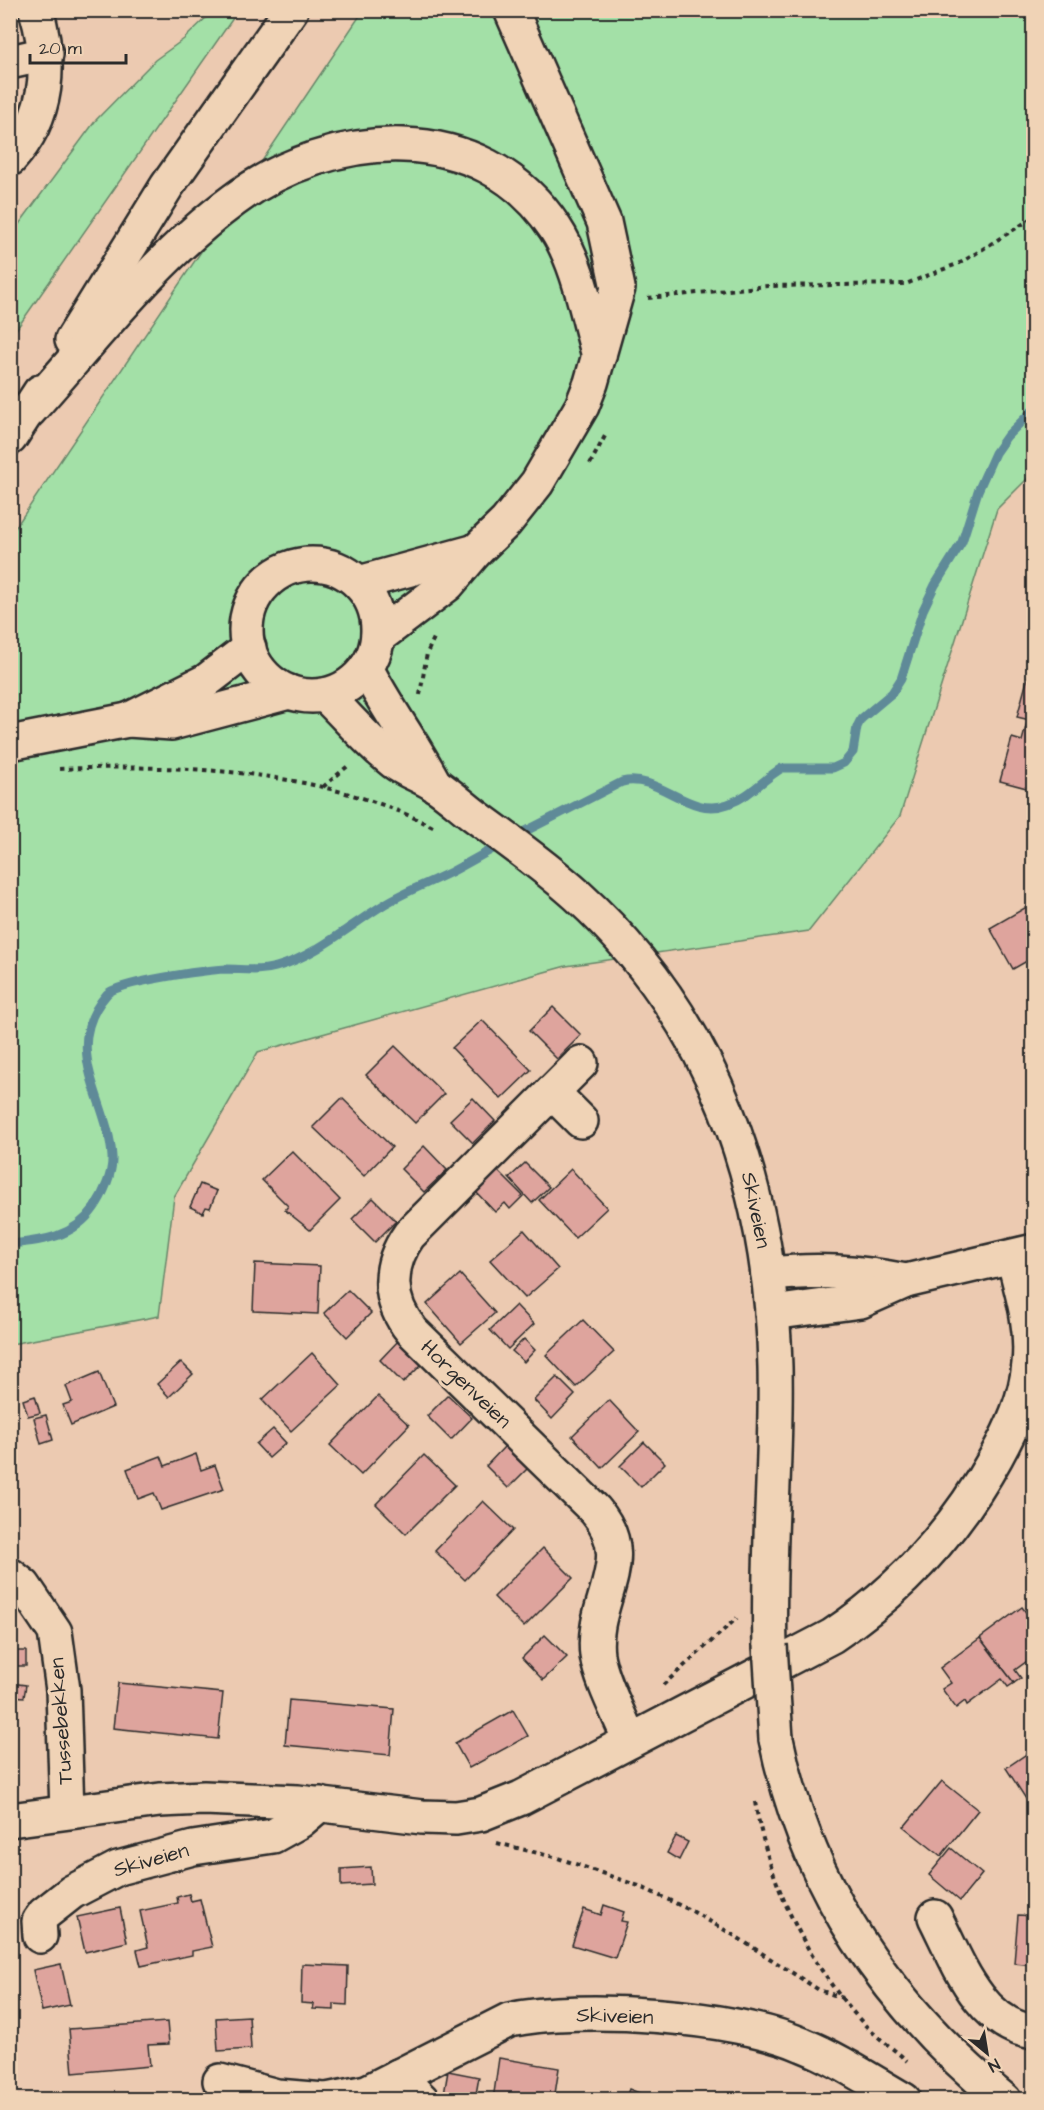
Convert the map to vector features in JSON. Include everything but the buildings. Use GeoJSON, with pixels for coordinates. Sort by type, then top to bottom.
{"type":"FeatureCollection","features":[{"type":"Feature","properties":{"kind":"main road"},"geometry":{"type":"LineString","coordinates":[[10,159],[23,144],[39,112],[47,74],[46,54],[36,10]]}},
{"type":"Feature","properties":{"kind":"main road"},"geometry":{"type":"LineString","coordinates":[[10,438],[29,411],[166,186],[291,10]]}},
{"type":"Feature","properties":{"kind":"main road"},"geometry":{"type":"LineString","coordinates":[[378,637],[448,584],[476,551],[512,516],[555,456],[582,406],[618,288],[604,222],[585,172],[542,83],[511,10]]}},
{"type":"Feature","properties":{"kind":"main road"},"geometry":{"type":"LineString","coordinates":[[10,62],[46,54]]}},
{"type":"Feature","properties":{"kind":"main road"},"geometry":{"type":"LineString","coordinates":[[29,411],[170,254],[234,200],[271,177],[360,146],[408,145],[442,149],[490,167],[517,185],[537,204],[556,230],[570,260],[599,356]]}},
{"type":"Feature","properties":{"kind":"main road"},"geometry":{"type":"LineString","coordinates":[[359,583],[476,551]]}},
{"type":"Feature","properties":{"kind":"main road"},"geometry":{"type":"LineString","coordinates":[[312,564],[329,566],[359,583],[375,608],[378,637],[366,668],[341,689],[325,695],[301,695],[289,692],[264,674],[249,648],[246,631],[248,614],[255,598],[279,573],[312,564]]}},
{"type":"Feature","properties":{"kind":"main road"},"geometry":{"type":"LineString","coordinates":[[128,720],[206,681],[249,648]]}},
{"type":"Feature","properties":{"kind":"main road"},"geometry":{"type":"LineString","coordinates":[[366,668],[397,724],[408,757]]}},
{"type":"Feature","properties":{"kind":"main road"},"geometry":{"type":"LineString","coordinates":[[10,743],[128,720],[172,723],[289,692]]}},
{"type":"Feature","properties":{"kind":"main road"},"geometry":{"type":"LineString","coordinates":[[325,695],[374,744],[408,757]]}},
{"type":"Feature","properties":{"kind":"main road","name":"Skiveien"},"geometry":{"type":"LineString","coordinates":[[408,757],[435,785],[577,895],[638,960],[695,1044],[730,1119],[755,1198],[772,1313],[775,1368],[770,1645],[776,1739],[784,1777],[807,1847],[851,1930],[878,1970],[926,2026],[1004,2100]]}},
{"type":"Feature","properties":{"kind":"main road","name":"Horgenveien"},"geometry":{"type":"LineString","coordinates":[[581,1063],[409,1235],[394,1260],[392,1284],[398,1309],[412,1331],[596,1510],[608,1526],[615,1556],[597,1634],[597,1656],[630,1741]]}},
{"type":"Feature","properties":{"kind":"main road"},"geometry":{"type":"LineString","coordinates":[[552,1092],[581,1121]]}},
{"type":"Feature","properties":{"kind":"main road"},"geometry":{"type":"LineString","coordinates":[[10,1820],[67,1811],[193,1798],[320,1804],[422,1817],[470,1817],[521,1798],[831,1636],[893,1591],[941,1539],[985,1477],[1005,1440],[1023,1397],[1030,1363],[1023,1254],[906,1281],[861,1301],[772,1313]]}},
{"type":"Feature","properties":{"kind":"main road"},"geometry":{"type":"LineString","coordinates":[[768,1274],[841,1270],[906,1281]]}},
{"type":"Feature","properties":{"kind":"main road","name":"Tussebekken"},"geometry":{"type":"LineString","coordinates":[[10,1575],[24,1586],[54,1632],[63,1690],[67,1811]]}},
{"type":"Feature","properties":{"kind":"main road","name":"Skiveien"},"geometry":{"type":"LineString","coordinates":[[40,1936],[39,1922],[44,1914],[101,1875],[193,1848],[273,1836],[300,1821],[320,1804]]}},
{"type":"Feature","properties":{"kind":"main road"},"geometry":{"type":"LineString","coordinates":[[934,1917],[981,2000],[1006,2025],[1034,2032]]}},
{"type":"Feature","properties":{"kind":"main road","name":"Skiveien"},"geometry":{"type":"LineString","coordinates":[[220,2081],[278,2096],[326,2100],[367,2092],[509,2020],[529,2016],[605,2014],[701,2021],[780,2037],[803,2045],[903,2100]]}},
{"type":"Feature","properties":{"kind":"main road"},"geometry":{"type":"LineString","coordinates":[[398,2076],[422,2100]]}},
{"type":"Feature","properties":{"kind":"path"},"geometry":{"type":"LineString","coordinates":[[648,298],[768,286],[906,284],[962,262],[1034,217]]}},
{"type":"Feature","properties":{"kind":"path"},"geometry":{"type":"LineString","coordinates":[[322,788],[354,761]]}},
{"type":"Feature","properties":{"kind":"path"},"geometry":{"type":"LineString","coordinates":[[48,770],[150,767],[247,774],[322,788],[364,800],[439,830]]}},
{"type":"Feature","properties":{"kind":"path"},"geometry":{"type":"LineString","coordinates":[[658,1689],[740,1615],[741,1626]]}},
{"type":"Feature","properties":{"kind":"path"},"geometry":{"type":"LineString","coordinates":[[490,1841],[602,1871],[692,1911],[819,1990],[844,1998],[862,2022],[914,2068]]}},
{"type":"Feature","properties":{"kind":"green space"},"geometry":{"type":"Polygon","coordinates":[[[213,11],[238,11],[11,337],[11,235],[96,120],[155,60],[184,39],[213,11]]]}},
{"type":"Feature","properties":{"kind":"green space"},"geometry":{"type":"Polygon","coordinates":[[[363,11],[1033,11],[1033,473],[997,509],[900,816],[809,931],[566,966],[258,1052],[174,1197],[159,1316],[11,1344],[11,534],[363,11]]]}},
{"type":"Feature","properties":{"kind":"waterway"},"geometry":{"type":"LineString","coordinates":[[514,837],[622,782],[636,781],[649,784],[700,806],[714,807],[743,797],[782,768],[833,768],[844,763],[853,752],[857,727],[861,719],[892,693],[901,679],[923,610],[935,585],[962,542],[978,491],[995,453],[1007,436],[1034,409]]}},
{"type":"Feature","properties":{"kind":"waterway"},"geometry":{"type":"LineString","coordinates":[[10,1244],[57,1236],[77,1225],[94,1208],[107,1184],[112,1163],[109,1136],[90,1075],[87,1055],[87,1035],[93,1014],[107,994],[127,985],[163,977],[226,969],[264,969],[291,962],[319,948],[393,899],[451,872],[502,844]]}}]}
